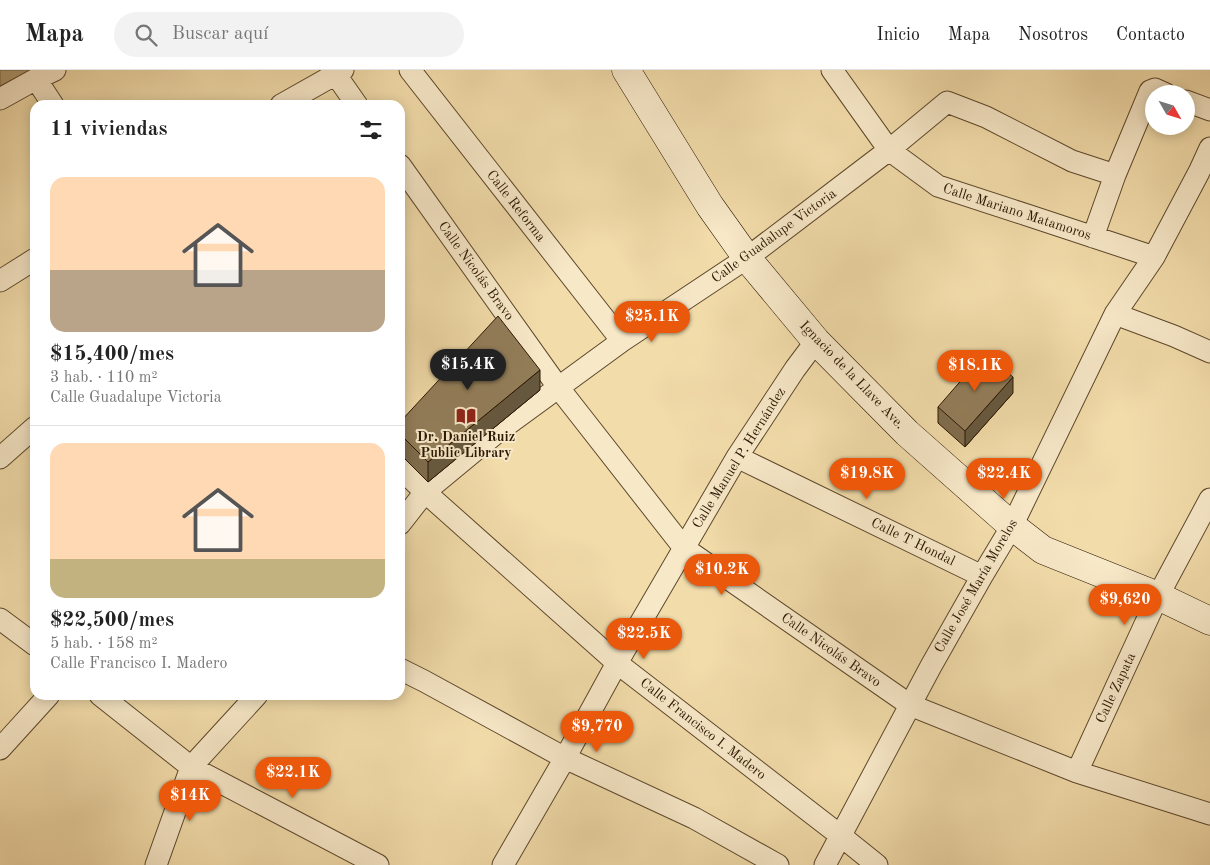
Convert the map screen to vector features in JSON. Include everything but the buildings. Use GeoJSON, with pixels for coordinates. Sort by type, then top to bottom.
{"type":"FeatureCollection","features":[{"type":"Feature","properties":{"kind":"street"},"geometry":{"type":"LineString","coordinates":[[0,98],[55,70]]}},
{"type":"Feature","properties":{"kind":"street","name":"Calle Reforma"},"geometry":{"type":"LineString","coordinates":[[410,70],[622,341]]}},
{"type":"Feature","properties":{"kind":"street","name":"Ignacio de la Llave Ave."},"geometry":{"type":"LineString","coordinates":[[626,70],[710,206],[748,258],[816,341],[907,433],[1012,526],[1043,550],[1158,596],[1210,621]]}},
{"type":"Feature","properties":{"kind":"street","name":"Calle Mariano Matamoros"},"geometry":{"type":"LineString","coordinates":[[832,70],[889,150],[938,186],[1154,257]]}},
{"type":"Feature","properties":{"kind":"street"},"geometry":{"type":"LineString","coordinates":[[289,100],[336,72],[354,100]]}},
{"type":"Feature","properties":{"kind":"street"},"geometry":{"type":"LineString","coordinates":[[36,79],[49,100]]}},
{"type":"Feature","properties":{"kind":"street"},"geometry":{"type":"LineString","coordinates":[[889,150],[947,102],[986,116],[1072,162],[1115,175]]}},
{"type":"Feature","properties":{"kind":"street"},"geometry":{"type":"LineString","coordinates":[[1093,237],[1115,175],[1145,103]]}},
{"type":"Feature","properties":{"kind":"street"},"geometry":{"type":"LineString","coordinates":[[1195,104],[1210,110]]}},
{"type":"Feature","properties":{"kind":"street","name":"Calle José María Morelos"},"geometry":{"type":"LineString","coordinates":[[825,865],[910,705],[1012,526],[1116,314],[1154,257],[1210,148]]}},
{"type":"Feature","properties":{"kind":"street","name":"Calle Guadalupe Victoria"},"geometry":{"type":"LineString","coordinates":[[405,518],[425,492],[500,430],[622,341],[748,258],[889,150]]}},
{"type":"Feature","properties":{"kind":"street","name":"Calle Nicolás Bravo"},"geometry":{"type":"LineString","coordinates":[[405,172],[558,387],[684,548],[910,705],[1077,772],[1210,814]]}},
{"type":"Feature","properties":{"kind":"street"},"geometry":{"type":"LineString","coordinates":[[0,281],[30,262]]}},
{"type":"Feature","properties":{"kind":"street"},"geometry":{"type":"LineString","coordinates":[[1116,314],[1210,352]]}},
{"type":"Feature","properties":{"kind":"street","name":"Calle Manuel P. Hernández"},"geometry":{"type":"LineString","coordinates":[[503,865],[617,663],[737,457],[795,369],[816,341]]}},
{"type":"Feature","properties":{"kind":"street"},"geometry":{"type":"LineString","coordinates":[[0,458],[30,431]]}},
{"type":"Feature","properties":{"kind":"street","name":"Calle T Hondal"},"geometry":{"type":"LineString","coordinates":[[737,457],[982,576]]}},
{"type":"Feature","properties":{"kind":"street","name":"Calle Francisco I. Madero"},"geometry":{"type":"LineString","coordinates":[[405,473],[617,663],[877,865]]}},
{"type":"Feature","properties":{"kind":"street","name":"Calle Zapata"},"geometry":{"type":"LineString","coordinates":[[1077,772],[1158,596],[1210,499]]}},
{"type":"Feature","properties":{"kind":"street"},"geometry":{"type":"LineString","coordinates":[[0,619],[30,641]]}},
{"type":"Feature","properties":{"kind":"street"},"geometry":{"type":"LineString","coordinates":[[405,672],[565,758],[694,818],[778,865]]}},
{"type":"Feature","properties":{"kind":"street"},"geometry":{"type":"LineString","coordinates":[[0,749],[44,700]]}},
{"type":"Feature","properties":{"kind":"street"},"geometry":{"type":"LineString","coordinates":[[106,700],[191,767],[378,865]]}},
{"type":"Feature","properties":{"kind":"street"},"geometry":{"type":"LineString","coordinates":[[156,865],[191,767],[252,700]]}},
{"type":"Feature","properties":{"kind":"shaded area"},"geometry":{"type":"Polygon","coordinates":[[[0,70],[32,70],[0,86],[0,70]]]}},
{"type":"Feature","properties":{"kind":"place","name":"Dr. Daniel Ruiz Public Library"},"geometry":{"type":"Point","coordinates":[466,416]}}]}
